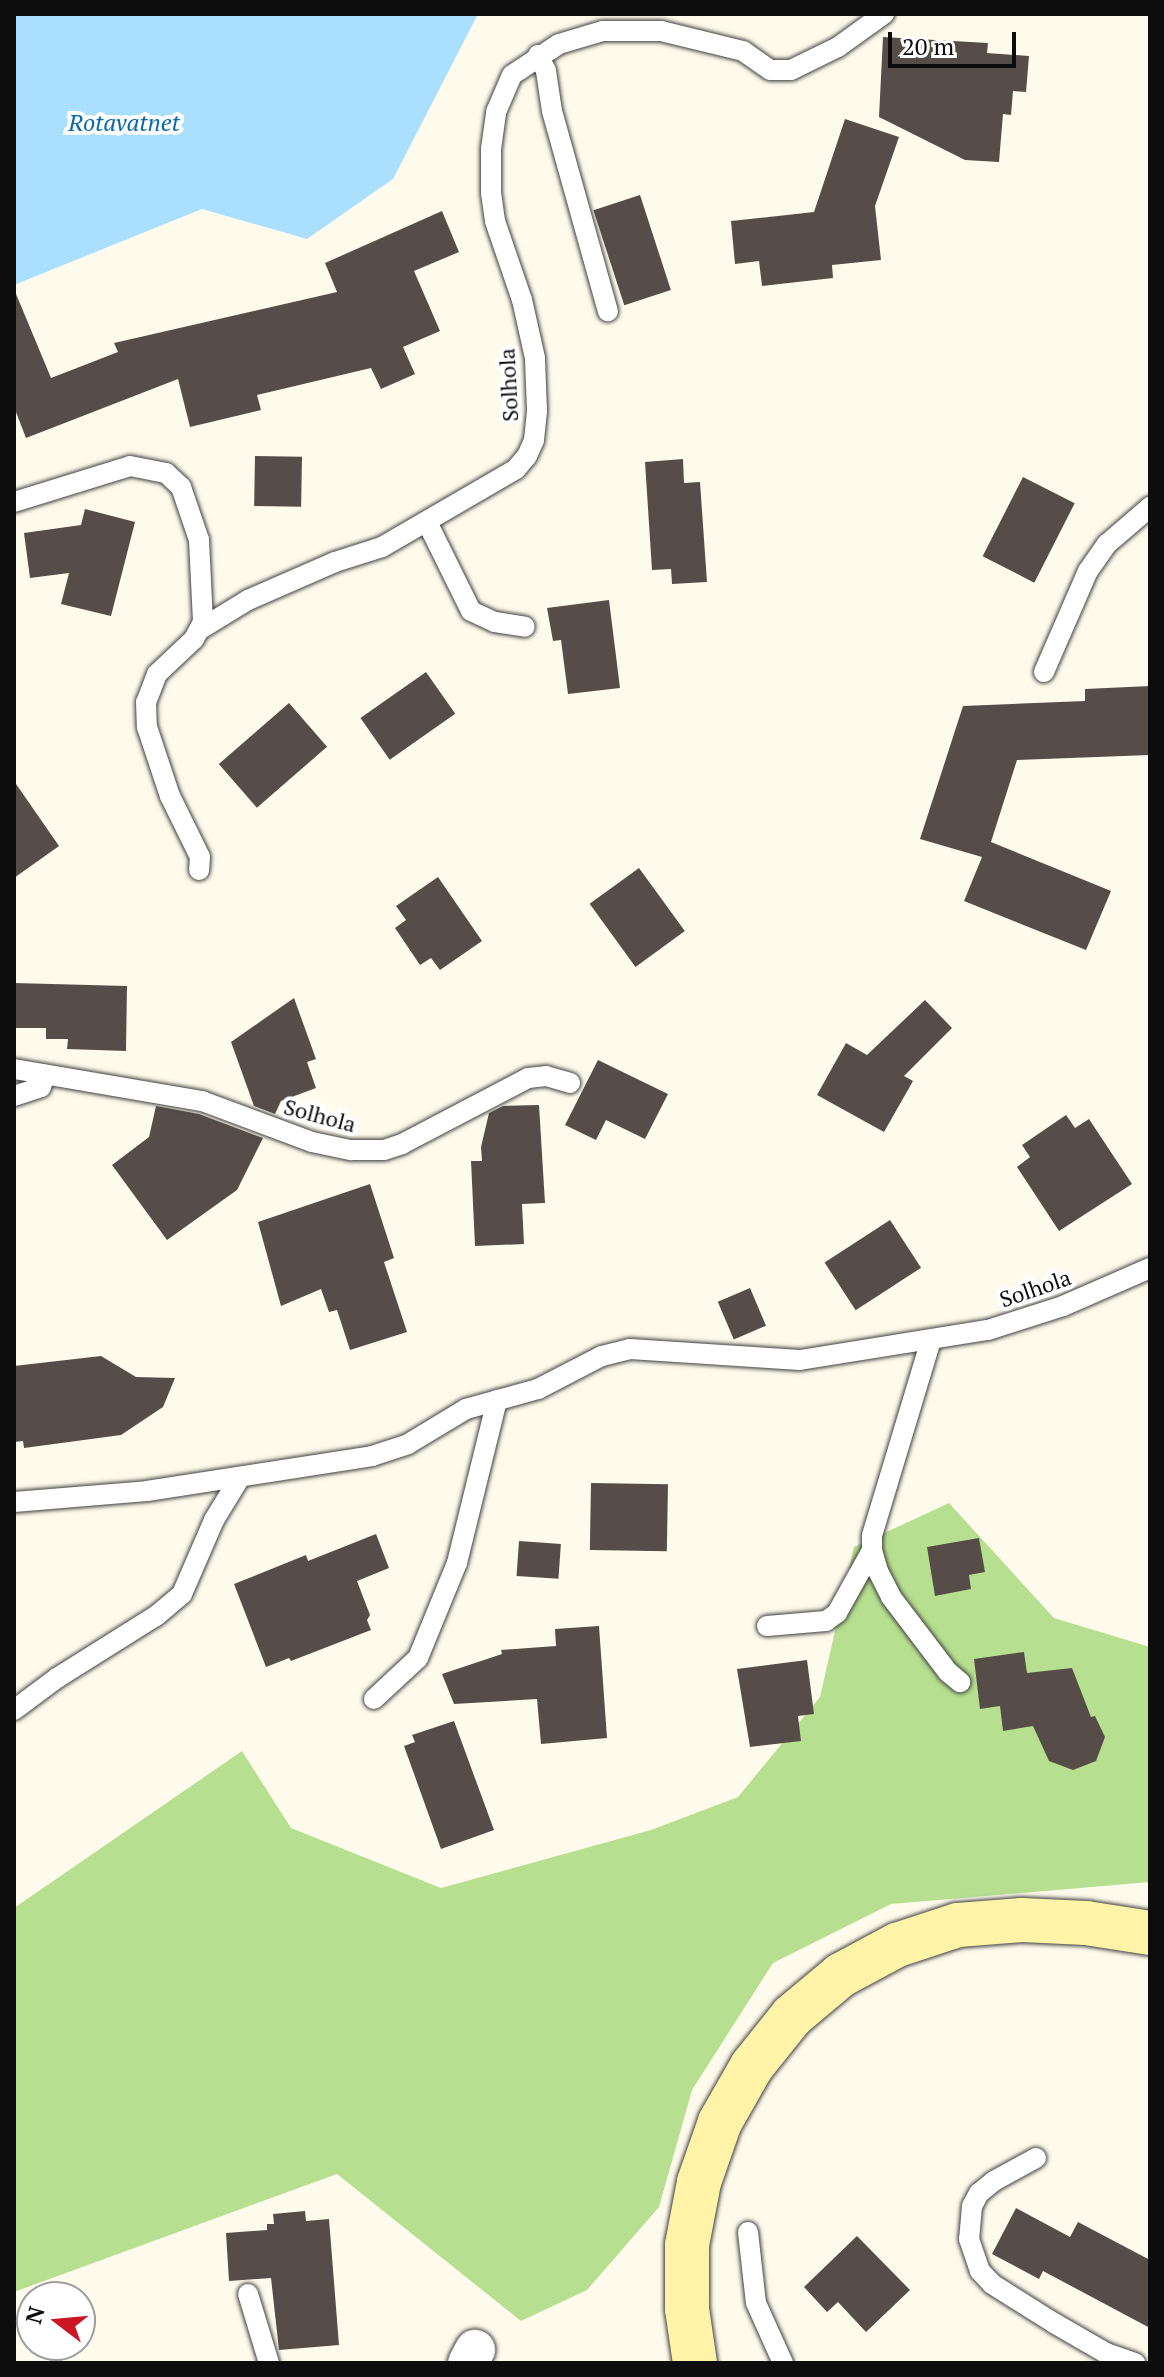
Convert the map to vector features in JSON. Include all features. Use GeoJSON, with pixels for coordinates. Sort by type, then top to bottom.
{"type":"FeatureCollection","features":[{"type":"Feature","properties":{"kind":"main road"},"geometry":{"type":"LineString","coordinates":[[695,2363],[687,2309],[687,2245],[699,2182],[720,2122],[752,2066],[792,2016],[841,1975],[897,1945],[958,1925],[1022,1920],[1086,1923],[1150,1933]]}},
{"type":"Feature","properties":{"kind":"lane","name":"Solhola"},"geometry":{"type":"LineString","coordinates":[[199,870],[200,857],[170,796],[147,727],[146,702],[157,674],[199,630],[248,600],[335,562],[382,547],[427,522],[516,469],[527,456],[534,440],[535,358],[522,300],[495,221],[491,149],[499,99],[512,75],[559,44],[603,31],[661,31],[743,51],[770,70],[791,70],[838,47],[884,14]]}},
{"type":"Feature","properties":{"kind":"lane"},"geometry":{"type":"LineString","coordinates":[[538,55],[546,71],[552,111],[608,311]]}},
{"type":"Feature","properties":{"kind":"lane"},"geometry":{"type":"LineString","coordinates":[[14,502],[130,466],[166,473],[181,487],[190,504],[199,540],[204,591],[203,622],[199,630]]}},
{"type":"Feature","properties":{"kind":"lane"},"geometry":{"type":"LineString","coordinates":[[1044,672],[1088,571],[1107,544],[1150,507]]}},
{"type":"Feature","properties":{"kind":"lane"},"geometry":{"type":"LineString","coordinates":[[427,522],[471,611],[495,622],[525,627]]}},
{"type":"Feature","properties":{"kind":"lane","name":"Solhola"},"geometry":{"type":"LineString","coordinates":[[14,1069],[202,1101],[312,1142],[362,1150],[384,1150],[402,1144],[503,1088],[528,1078],[546,1076],[570,1083]]}},
{"type":"Feature","properties":{"kind":"lane"},"geometry":{"type":"LineString","coordinates":[[14,1096],[41,1087],[45,1075]]}},
{"type":"Feature","properties":{"kind":"lane","name":"Solhola"},"geometry":{"type":"LineString","coordinates":[[14,1502],[147,1491],[372,1456],[408,1444],[466,1409],[538,1389],[602,1356],[630,1349],[800,1360],[988,1330],[1063,1306],[1150,1268]]}},
{"type":"Feature","properties":{"kind":"lane"},"geometry":{"type":"LineString","coordinates":[[931,1340],[872,1536],[872,1550],[891,1597],[948,1672],[960,1682]]}},
{"type":"Feature","properties":{"kind":"lane"},"geometry":{"type":"LineString","coordinates":[[374,1699],[418,1658],[457,1563],[497,1400]]}},
{"type":"Feature","properties":{"kind":"lane"},"geometry":{"type":"LineString","coordinates":[[14,1710],[57,1678],[156,1616],[182,1594],[214,1520],[239,1479]]}},
{"type":"Feature","properties":{"kind":"lane"},"geometry":{"type":"LineString","coordinates":[[767,1626],[826,1621],[837,1613],[872,1550]]}},
{"type":"Feature","properties":{"kind":"lane"},"geometry":{"type":"LineString","coordinates":[[1036,2158],[994,2181],[979,2193],[972,2206],[969,2239],[980,2271],[992,2284],[1054,2323],[1106,2353],[1135,2363]]}},
{"type":"Feature","properties":{"kind":"lane"},"geometry":{"type":"LineString","coordinates":[[748,2232],[756,2303],[783,2363]]}},
{"type":"Feature","properties":{"kind":"lane"},"geometry":{"type":"LineString","coordinates":[[248,2294],[269,2363]]}},
{"type":"Feature","properties":{"kind":"green space"},"geometry":{"type":"Polygon","coordinates":[[[949,1503],[1054,1618],[1150,1647],[1150,1882],[891,1904],[773,1963],[692,2090],[659,2207],[587,2290],[521,2321],[337,2174],[44,2281],[16,2281],[14,2292],[14,1908],[242,1751],[291,1828],[441,1888],[651,1830],[738,1797],[820,1697],[854,1547],[949,1503]]]}},
{"type":"Feature","properties":{"kind":"water","name":"Rotavatnet"},"geometry":{"type":"Polygon","coordinates":[[[14,14],[478,14],[393,179],[307,239],[202,209],[14,285],[14,14]]]}},
{"type":"Feature","properties":{"kind":"building"},"geometry":{"type":"Polygon","coordinates":[[[883,37],[988,43],[987,53],[1029,56],[1026,92],[1013,91],[1011,115],[1003,114],[999,162],[965,160],[879,117],[883,37]]]}},
{"type":"Feature","properties":{"kind":"building"},"geometry":{"type":"Polygon","coordinates":[[[845,119],[899,137],[875,206],[881,260],[832,265],[833,278],[762,286],[759,261],[735,264],[731,221],[814,212],[845,119]]]}},
{"type":"Feature","properties":{"kind":"building"},"geometry":{"type":"Polygon","coordinates":[[[640,195],[671,290],[624,305],[593,210],[640,195]]]}},
{"type":"Feature","properties":{"kind":"building"},"geometry":{"type":"Polygon","coordinates":[[[442,211],[459,252],[414,271],[440,331],[403,347],[415,374],[381,389],[371,368],[257,395],[261,410],[190,427],[178,379],[26,438],[14,407],[14,289],[51,378],[118,352],[114,343],[337,292],[325,263],[442,211]]]}},
{"type":"Feature","properties":{"kind":"building"},"geometry":{"type":"Polygon","coordinates":[[[255,456],[302,457],[301,507],[254,506],[255,456]]]}},
{"type":"Feature","properties":{"kind":"building"},"geometry":{"type":"Polygon","coordinates":[[[683,459],[684,483],[700,482],[707,582],[672,584],[671,569],[652,570],[645,462],[683,459]]]}},
{"type":"Feature","properties":{"kind":"building"},"geometry":{"type":"Polygon","coordinates":[[[1023,477],[1075,503],[1034,583],[983,556],[1023,477]]]}},
{"type":"Feature","properties":{"kind":"building"},"geometry":{"type":"Polygon","coordinates":[[[85,509],[135,522],[111,616],[61,604],[69,573],[30,578],[24,533],[81,525],[85,509]]]}},
{"type":"Feature","properties":{"kind":"building"},"geometry":{"type":"Polygon","coordinates":[[[609,600],[620,688],[568,694],[561,640],[553,641],[547,608],[609,600]]]}},
{"type":"Feature","properties":{"kind":"building"},"geometry":{"type":"Polygon","coordinates":[[[426,672],[455,714],[390,760],[360,718],[426,672]]]}},
{"type":"Feature","properties":{"kind":"building"},"geometry":{"type":"Polygon","coordinates":[[[1150,686],[1150,755],[1017,760],[991,842],[1111,891],[1086,950],[964,901],[982,857],[920,839],[963,706],[1085,701],[1085,689],[1150,686]]]}},
{"type":"Feature","properties":{"kind":"building"},"geometry":{"type":"Polygon","coordinates":[[[289,703],[327,747],[257,808],[219,764],[289,703]]]}},
{"type":"Feature","properties":{"kind":"building"},"geometry":{"type":"Polygon","coordinates":[[[14,781],[59,846],[14,878],[14,781]]]}},
{"type":"Feature","properties":{"kind":"building"},"geometry":{"type":"Polygon","coordinates":[[[639,868],[685,931],[635,967],[590,904],[639,868]]]}},
{"type":"Feature","properties":{"kind":"building"},"geometry":{"type":"Polygon","coordinates":[[[438,877],[482,941],[440,970],[431,958],[420,965],[395,928],[406,920],[396,906],[438,877]]]}},
{"type":"Feature","properties":{"kind":"building"},"geometry":{"type":"Polygon","coordinates":[[[14,983],[127,986],[126,1051],[67,1049],[68,1039],[46,1039],[46,1028],[14,1028],[14,983]]]}},
{"type":"Feature","properties":{"kind":"building"},"geometry":{"type":"Polygon","coordinates":[[[294,998],[316,1059],[307,1062],[316,1088],[281,1101],[275,1114],[254,1106],[231,1042],[294,998]]]}},
{"type":"Feature","properties":{"kind":"building"},"geometry":{"type":"Polygon","coordinates":[[[925,1000],[952,1028],[904,1076],[913,1081],[884,1132],[817,1095],[846,1043],[867,1055],[925,1000]]]}},
{"type":"Feature","properties":{"kind":"building"},"geometry":{"type":"Polygon","coordinates":[[[598,1060],[668,1094],[645,1139],[606,1120],[596,1140],[565,1125],[598,1060]]]}},
{"type":"Feature","properties":{"kind":"building"},"geometry":{"type":"Polygon","coordinates":[[[539,1105],[545,1203],[522,1204],[524,1244],[475,1246],[471,1161],[482,1161],[481,1147],[489,1113],[503,1106],[539,1105]]]}},
{"type":"Feature","properties":{"kind":"building"},"geometry":{"type":"Polygon","coordinates":[[[156,1106],[199,1114],[263,1138],[237,1190],[167,1240],[112,1165],[149,1137],[156,1106]]]}},
{"type":"Feature","properties":{"kind":"building"},"geometry":{"type":"Polygon","coordinates":[[[1066,1115],[1075,1128],[1089,1119],[1132,1184],[1059,1231],[1017,1167],[1030,1157],[1022,1145],[1066,1115]]]}},
{"type":"Feature","properties":{"kind":"building"},"geometry":{"type":"Polygon","coordinates":[[[370,1184],[394,1258],[384,1262],[407,1332],[350,1350],[337,1310],[329,1312],[321,1289],[281,1306],[258,1222],[370,1184]]]}},
{"type":"Feature","properties":{"kind":"building"},"geometry":{"type":"Polygon","coordinates":[[[890,1220],[921,1268],[856,1310],[825,1262],[890,1220]]]}},
{"type":"Feature","properties":{"kind":"building"},"geometry":{"type":"Polygon","coordinates":[[[750,1288],[766,1326],[734,1339],[718,1302],[750,1288]]]}},
{"type":"Feature","properties":{"kind":"building"},"geometry":{"type":"Polygon","coordinates":[[[101,1356],[136,1377],[175,1378],[163,1407],[121,1435],[24,1448],[23,1441],[14,1442],[14,1366],[101,1356]]]}},
{"type":"Feature","properties":{"kind":"building"},"geometry":{"type":"Polygon","coordinates":[[[591,1483],[668,1484],[667,1551],[590,1550],[591,1483]]]}},
{"type":"Feature","properties":{"kind":"building"},"geometry":{"type":"Polygon","coordinates":[[[376,1534],[389,1568],[357,1581],[370,1615],[367,1620],[371,1630],[291,1661],[289,1658],[266,1667],[234,1584],[306,1555],[308,1561],[376,1534]]]}},
{"type":"Feature","properties":{"kind":"building"},"geometry":{"type":"Polygon","coordinates":[[[979,1538],[985,1572],[969,1575],[971,1589],[935,1596],[927,1547],[979,1538]]]}},
{"type":"Feature","properties":{"kind":"building"},"geometry":{"type":"Polygon","coordinates":[[[519,1541],[561,1544],[558,1579],[517,1576],[519,1541]]]}},
{"type":"Feature","properties":{"kind":"building"},"geometry":{"type":"Polygon","coordinates":[[[599,1626],[607,1738],[541,1744],[537,1699],[454,1704],[442,1674],[502,1654],[501,1650],[556,1646],[555,1629],[599,1626]]]}},
{"type":"Feature","properties":{"kind":"building"},"geometry":{"type":"Polygon","coordinates":[[[1024,1652],[1027,1673],[1072,1668],[1091,1717],[1095,1716],[1105,1737],[1096,1761],[1073,1770],[1049,1761],[1033,1726],[1003,1731],[1000,1706],[980,1709],[974,1659],[1024,1652]]]}},
{"type":"Feature","properties":{"kind":"building"},"geometry":{"type":"Polygon","coordinates":[[[807,1660],[814,1714],[798,1716],[801,1741],[750,1747],[737,1669],[807,1660]]]}},
{"type":"Feature","properties":{"kind":"building"},"geometry":{"type":"Polygon","coordinates":[[[454,1721],[494,1830],[441,1849],[404,1746],[415,1742],[412,1735],[454,1721]]]}},
{"type":"Feature","properties":{"kind":"building"},"geometry":{"type":"Polygon","coordinates":[[[1016,2208],[1070,2237],[1078,2222],[1150,2260],[1150,2328],[1043,2271],[1039,2279],[992,2254],[1016,2208]]]}},
{"type":"Feature","properties":{"kind":"building"},"geometry":{"type":"Polygon","coordinates":[[[305,2211],[306,2221],[329,2219],[339,2345],[279,2350],[271,2278],[229,2281],[226,2233],[267,2230],[267,2224],[274,2224],[273,2214],[305,2211]]]}},
{"type":"Feature","properties":{"kind":"building"},"geometry":{"type":"Polygon","coordinates":[[[857,2236],[910,2290],[866,2332],[838,2302],[827,2312],[804,2287],[857,2236]]]}}]}
